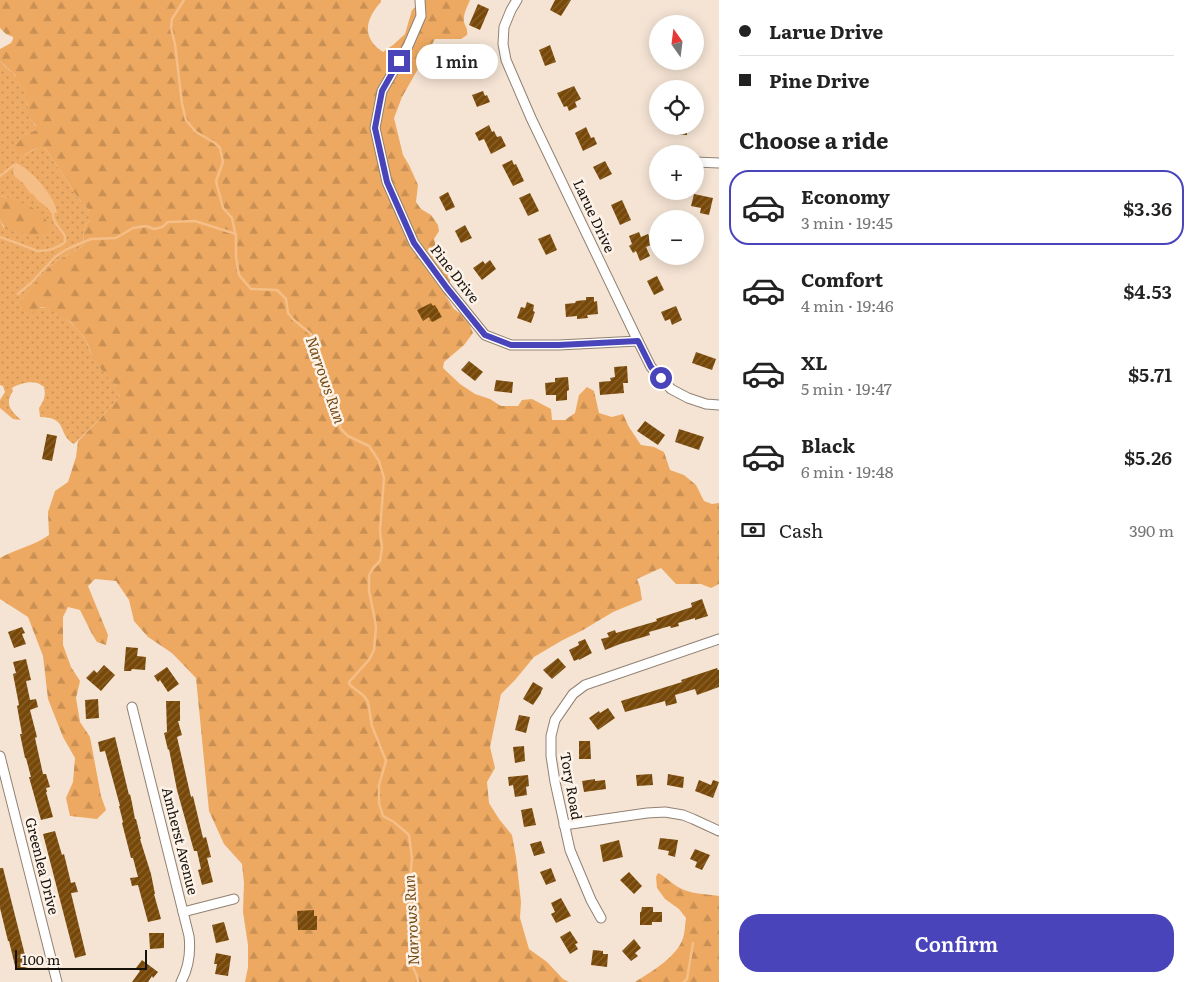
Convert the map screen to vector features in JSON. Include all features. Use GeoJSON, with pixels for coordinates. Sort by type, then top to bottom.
{"type":"FeatureCollection","features":[{"type":"Feature","properties":{"kind":"street","name":"Pine Drive"},"geometry":{"type":"LineString","coordinates":[[420,0],[421,16],[408,46],[382,91],[375,128],[387,182],[414,243],[485,335],[511,345],[559,345],[638,341]]}},
{"type":"Feature","properties":{"kind":"street","name":"Larue Drive"},"geometry":{"type":"LineString","coordinates":[[517,0],[504,27],[502,44],[506,60],[531,118],[638,341],[651,367],[671,389],[688,398],[706,404],[719,405]]}},
{"type":"Feature","properties":{"kind":"street"},"geometry":{"type":"LineString","coordinates":[[704,162],[719,162]]}},
{"type":"Feature","properties":{"kind":"street","name":"Tory Road"},"geometry":{"type":"LineString","coordinates":[[601,918],[591,900],[570,850],[564,825],[551,756],[551,736],[555,720],[573,694],[585,685],[719,639]]}},
{"type":"Feature","properties":{"kind":"street","name":"Amherst Avenue"},"geometry":{"type":"LineString","coordinates":[[132,707],[189,936],[190,955],[181,982]]}},
{"type":"Feature","properties":{"kind":"street","name":"Greenlea Drive"},"geometry":{"type":"LineString","coordinates":[[0,756],[56,982]]}},
{"type":"Feature","properties":{"kind":"street"},"geometry":{"type":"LineString","coordinates":[[564,825],[647,812],[665,812],[693,819],[719,831]]}},
{"type":"Feature","properties":{"kind":"street"},"geometry":{"type":"LineString","coordinates":[[184,912],[234,899]]}},
{"type":"Feature","properties":{"kind":"shaded area"},"geometry":{"type":"Polygon","coordinates":[[[0,61],[23,84],[28,98],[29,117],[36,126],[36,130],[25,135],[24,155],[42,147],[46,149],[78,198],[90,211],[90,220],[85,227],[83,235],[84,245],[53,264],[22,300],[39,308],[52,309],[71,323],[85,339],[95,361],[119,392],[120,396],[74,444],[66,436],[59,423],[49,418],[40,417],[39,408],[45,393],[44,387],[38,383],[21,384],[12,388],[13,391],[9,404],[14,414],[21,420],[13,419],[0,408],[0,400],[5,392],[3,386],[0,385],[0,220],[4,228],[8,198],[0,196],[0,61]]]}},
{"type":"Feature","properties":{"kind":"shaded area"},"geometry":{"type":"Polygon","coordinates":[[[16,163],[35,177],[47,191],[56,206],[57,213],[51,213],[15,177],[13,172],[14,164],[16,163]]]}},
{"type":"Feature","properties":{"kind":"green space"},"geometry":{"type":"Polygon","coordinates":[[[0,0],[381,0],[368,24],[368,30],[372,42],[383,52],[405,34],[412,10],[423,0],[470,0],[464,19],[467,35],[461,39],[435,39],[402,97],[394,118],[403,155],[418,185],[416,202],[421,209],[431,215],[438,225],[439,231],[434,239],[437,248],[453,266],[446,296],[454,309],[467,318],[473,333],[464,345],[444,362],[443,368],[460,384],[475,394],[490,399],[501,406],[518,406],[522,400],[532,399],[551,409],[552,420],[565,420],[575,413],[579,395],[587,387],[594,391],[599,413],[612,417],[623,414],[641,445],[654,447],[664,452],[670,470],[684,475],[696,485],[704,501],[712,504],[719,503],[719,584],[711,588],[701,584],[676,584],[661,568],[637,579],[642,600],[613,612],[534,657],[501,694],[490,747],[495,768],[487,782],[489,803],[512,835],[521,902],[520,918],[529,949],[547,962],[563,979],[569,982],[245,982],[248,967],[248,945],[243,912],[244,883],[242,864],[224,844],[209,811],[196,678],[172,653],[148,637],[134,621],[129,600],[116,581],[95,579],[88,586],[108,635],[106,645],[97,642],[80,610],[68,607],[63,617],[63,645],[71,667],[80,681],[76,698],[80,722],[90,737],[101,796],[106,810],[97,819],[70,816],[66,798],[73,782],[75,758],[63,737],[48,699],[43,656],[28,617],[0,599],[0,558],[49,535],[48,512],[55,491],[68,482],[76,457],[78,441],[120,396],[116,386],[93,359],[84,337],[71,322],[47,308],[41,307],[31,314],[26,312],[23,307],[22,300],[44,272],[57,261],[84,245],[83,235],[85,227],[90,220],[90,211],[78,198],[46,149],[37,148],[24,155],[16,152],[15,146],[25,135],[36,130],[36,126],[28,117],[25,89],[15,75],[0,61],[0,49],[11,43],[13,37],[6,34],[0,28],[0,0]]]}},
{"type":"Feature","properties":{"kind":"green space"},"geometry":{"type":"Polygon","coordinates":[[[0,196],[23,203],[37,210],[50,229],[47,233],[34,236],[5,228],[0,220],[0,196]]]}},
{"type":"Feature","properties":{"kind":"green space"},"geometry":{"type":"Polygon","coordinates":[[[658,873],[682,889],[719,896],[719,982],[635,982],[669,958],[680,945],[684,936],[686,918],[679,909],[665,899],[657,888],[656,877],[658,873]]]}},
{"type":"Feature","properties":{"kind":"building"},"geometry":{"type":"Polygon","coordinates":[[[555,0],[571,0],[561,16],[550,10],[555,0]]]}},
{"type":"Feature","properties":{"kind":"building"},"geometry":{"type":"Polygon","coordinates":[[[478,4],[489,9],[480,30],[469,25],[478,4]]]}},
{"type":"Feature","properties":{"kind":"building"},"geometry":{"type":"Polygon","coordinates":[[[550,45],[556,62],[545,66],[539,50],[550,45]]]}},
{"type":"Feature","properties":{"kind":"building"},"geometry":{"type":"Polygon","coordinates":[[[474,49],[484,68],[474,73],[464,53],[474,49]]]}},
{"type":"Feature","properties":{"kind":"building"},"geometry":{"type":"Polygon","coordinates":[[[574,86],[581,99],[575,102],[577,107],[569,111],[567,106],[564,107],[557,93],[574,86]]]}},
{"type":"Feature","properties":{"kind":"building"},"geometry":{"type":"Polygon","coordinates":[[[483,91],[490,102],[477,107],[472,95],[483,91]]]}},
{"type":"Feature","properties":{"kind":"building"},"geometry":{"type":"Polygon","coordinates":[[[489,125],[497,137],[501,136],[506,146],[491,154],[484,139],[479,141],[475,133],[489,125]]]}},
{"type":"Feature","properties":{"kind":"building"},"geometry":{"type":"Polygon","coordinates":[[[586,127],[591,138],[594,137],[597,144],[583,151],[575,133],[586,127]]]}},
{"type":"Feature","properties":{"kind":"building"},"geometry":{"type":"Polygon","coordinates":[[[512,160],[524,181],[513,186],[502,165],[512,160]]]}},
{"type":"Feature","properties":{"kind":"building"},"geometry":{"type":"Polygon","coordinates":[[[605,161],[612,174],[600,180],[593,167],[605,161]]]}},
{"type":"Feature","properties":{"kind":"building"},"geometry":{"type":"Polygon","coordinates":[[[448,192],[455,207],[446,211],[439,197],[448,192]]]}},
{"type":"Feature","properties":{"kind":"building"},"geometry":{"type":"Polygon","coordinates":[[[530,193],[539,211],[528,216],[519,198],[530,193]]]}},
{"type":"Feature","properties":{"kind":"building"},"geometry":{"type":"Polygon","coordinates":[[[704,196],[713,198],[709,215],[704,214],[704,210],[701,210],[701,208],[691,206],[692,200],[704,200],[704,196]]]}},
{"type":"Feature","properties":{"kind":"building"},"geometry":{"type":"Polygon","coordinates":[[[622,200],[631,220],[620,225],[611,205],[622,200]]]}},
{"type":"Feature","properties":{"kind":"building"},"geometry":{"type":"Polygon","coordinates":[[[465,225],[472,238],[461,243],[455,231],[465,225]]]}},
{"type":"Feature","properties":{"kind":"building"},"geometry":{"type":"Polygon","coordinates":[[[639,232],[641,237],[648,234],[649,246],[646,247],[649,256],[640,261],[636,251],[633,253],[629,246],[632,244],[629,236],[639,232]]]}},
{"type":"Feature","properties":{"kind":"building"},"geometry":{"type":"Polygon","coordinates":[[[550,234],[557,250],[546,255],[538,239],[550,234]]]}},
{"type":"Feature","properties":{"kind":"building"},"geometry":{"type":"Polygon","coordinates":[[[490,260],[496,269],[482,280],[473,268],[483,261],[485,264],[490,260]]]}},
{"type":"Feature","properties":{"kind":"building"},"geometry":{"type":"Polygon","coordinates":[[[657,276],[664,290],[654,295],[647,281],[657,276]]]}},
{"type":"Feature","properties":{"kind":"building"},"geometry":{"type":"Polygon","coordinates":[[[586,297],[594,297],[594,302],[597,301],[598,314],[587,315],[588,318],[566,317],[565,304],[586,300],[586,297]]]}},
{"type":"Feature","properties":{"kind":"building"},"geometry":{"type":"Polygon","coordinates":[[[527,302],[534,305],[533,311],[535,312],[531,323],[517,318],[521,307],[525,308],[527,302]]]}},
{"type":"Feature","properties":{"kind":"building"},"geometry":{"type":"Polygon","coordinates":[[[431,303],[433,306],[435,305],[442,317],[432,322],[429,317],[423,321],[417,310],[431,303]]]}},
{"type":"Feature","properties":{"kind":"building"},"geometry":{"type":"Polygon","coordinates":[[[676,306],[682,320],[672,325],[670,319],[665,321],[661,312],[676,306]]]}},
{"type":"Feature","properties":{"kind":"building"},"geometry":{"type":"Polygon","coordinates":[[[696,352],[716,359],[712,370],[692,363],[696,352]]]}},
{"type":"Feature","properties":{"kind":"building"},"geometry":{"type":"Polygon","coordinates":[[[469,361],[483,372],[475,381],[461,370],[469,361]]]}},
{"type":"Feature","properties":{"kind":"building"},"geometry":{"type":"Polygon","coordinates":[[[627,366],[628,383],[623,383],[624,393],[600,395],[599,382],[611,381],[610,378],[615,377],[614,367],[627,366]]]}},
{"type":"Feature","properties":{"kind":"building"},"geometry":{"type":"Polygon","coordinates":[[[568,377],[569,390],[567,391],[567,400],[556,401],[556,395],[546,395],[545,383],[555,382],[555,378],[568,377]]]}},
{"type":"Feature","properties":{"kind":"building"},"geometry":{"type":"Polygon","coordinates":[[[496,380],[513,382],[512,393],[494,391],[496,380]]]}},
{"type":"Feature","properties":{"kind":"building"},"geometry":{"type":"Polygon","coordinates":[[[645,421],[665,435],[658,445],[637,431],[645,421]]]}},
{"type":"Feature","properties":{"kind":"building"},"geometry":{"type":"Polygon","coordinates":[[[679,429],[704,437],[699,450],[675,442],[679,429]]]}},
{"type":"Feature","properties":{"kind":"building"},"geometry":{"type":"Polygon","coordinates":[[[47,434],[57,436],[52,461],[42,459],[47,434]]]}},
{"type":"Feature","properties":{"kind":"building"},"geometry":{"type":"Polygon","coordinates":[[[702,599],[708,616],[678,623],[679,626],[671,628],[670,626],[649,632],[650,635],[605,650],[601,639],[609,637],[607,633],[615,630],[616,633],[657,621],[656,619],[692,607],[691,603],[702,599]]]}},
{"type":"Feature","properties":{"kind":"building"},"geometry":{"type":"Polygon","coordinates":[[[22,627],[25,633],[22,634],[26,644],[14,648],[8,632],[22,627]]]}},
{"type":"Feature","properties":{"kind":"building"},"geometry":{"type":"Polygon","coordinates":[[[585,639],[592,653],[574,661],[569,650],[579,645],[578,642],[585,639]]]}},
{"type":"Feature","properties":{"kind":"building"},"geometry":{"type":"Polygon","coordinates":[[[126,647],[138,648],[137,656],[146,657],[145,670],[132,669],[131,671],[124,671],[126,647]]]}},
{"type":"Feature","properties":{"kind":"building"},"geometry":{"type":"Polygon","coordinates":[[[558,658],[566,667],[552,679],[543,670],[558,658]]]}},
{"type":"Feature","properties":{"kind":"building"},"geometry":{"type":"Polygon","coordinates":[[[26,659],[31,680],[26,681],[30,700],[36,699],[38,707],[30,710],[43,774],[46,774],[50,787],[46,788],[46,792],[53,817],[41,820],[20,734],[22,734],[17,706],[19,705],[13,674],[16,673],[13,662],[26,659]]]}},
{"type":"Feature","properties":{"kind":"building"},"geometry":{"type":"Polygon","coordinates":[[[104,665],[115,675],[101,691],[86,678],[94,670],[97,673],[104,665]]]}},
{"type":"Feature","properties":{"kind":"building"},"geometry":{"type":"Polygon","coordinates":[[[167,667],[179,684],[168,692],[160,680],[158,682],[154,676],[167,667]]]}},
{"type":"Feature","properties":{"kind":"building"},"geometry":{"type":"Polygon","coordinates":[[[717,668],[719,670],[719,687],[697,695],[695,689],[675,695],[677,703],[666,706],[665,701],[625,712],[621,701],[682,682],[681,680],[717,668]]]}},
{"type":"Feature","properties":{"kind":"building"},"geometry":{"type":"Polygon","coordinates":[[[533,682],[543,688],[533,705],[523,699],[533,682]]]}},
{"type":"Feature","properties":{"kind":"building"},"geometry":{"type":"Polygon","coordinates":[[[98,699],[99,718],[86,719],[85,700],[98,699]]]}},
{"type":"Feature","properties":{"kind":"building"},"geometry":{"type":"Polygon","coordinates":[[[166,701],[180,701],[180,721],[178,721],[182,735],[177,737],[191,797],[193,796],[203,838],[206,837],[211,857],[207,858],[213,882],[202,885],[198,870],[201,869],[197,851],[194,851],[164,733],[167,732],[166,701]]]}},
{"type":"Feature","properties":{"kind":"building"},"geometry":{"type":"Polygon","coordinates":[[[608,708],[615,718],[598,730],[589,718],[599,711],[600,713],[608,708]]]}},
{"type":"Feature","properties":{"kind":"building"},"geometry":{"type":"Polygon","coordinates":[[[519,715],[530,717],[526,733],[515,730],[519,715]]]}},
{"type":"Feature","properties":{"kind":"building"},"geometry":{"type":"Polygon","coordinates":[[[115,737],[161,919],[148,922],[138,885],[132,886],[130,878],[138,877],[133,858],[131,858],[122,823],[120,806],[105,751],[100,752],[98,742],[115,737]]]}},
{"type":"Feature","properties":{"kind":"building"},"geometry":{"type":"Polygon","coordinates":[[[579,741],[590,741],[591,759],[579,759],[579,741]]]}},
{"type":"Feature","properties":{"kind":"building"},"geometry":{"type":"Polygon","coordinates":[[[524,746],[525,761],[515,763],[513,747],[524,746]]]}},
{"type":"Feature","properties":{"kind":"building"},"geometry":{"type":"Polygon","coordinates":[[[652,774],[653,785],[637,786],[636,775],[652,774]]]}},
{"type":"Feature","properties":{"kind":"building"},"geometry":{"type":"Polygon","coordinates":[[[668,774],[684,777],[683,788],[667,785],[668,774]]]}},
{"type":"Feature","properties":{"kind":"building"},"geometry":{"type":"Polygon","coordinates":[[[528,775],[529,786],[526,787],[527,795],[515,797],[513,785],[509,786],[508,777],[528,775]]]}},
{"type":"Feature","properties":{"kind":"building"},"geometry":{"type":"Polygon","coordinates":[[[595,779],[595,781],[605,780],[606,789],[584,792],[582,781],[595,779]]]}},
{"type":"Feature","properties":{"kind":"building"},"geometry":{"type":"Polygon","coordinates":[[[699,780],[711,785],[713,780],[719,782],[713,798],[695,791],[699,780]]]}},
{"type":"Feature","properties":{"kind":"building"},"geometry":{"type":"Polygon","coordinates":[[[532,808],[536,825],[524,827],[521,810],[532,808]]]}},
{"type":"Feature","properties":{"kind":"building"},"geometry":{"type":"Polygon","coordinates":[[[55,831],[62,855],[64,854],[71,883],[75,882],[78,892],[71,893],[86,955],[75,958],[43,834],[55,831]]]}},
{"type":"Feature","properties":{"kind":"building"},"geometry":{"type":"Polygon","coordinates":[[[660,838],[678,840],[675,857],[668,855],[669,851],[658,849],[660,838]]]}},
{"type":"Feature","properties":{"kind":"building"},"geometry":{"type":"Polygon","coordinates":[[[619,840],[623,857],[603,862],[600,845],[619,840]]]}},
{"type":"Feature","properties":{"kind":"building"},"geometry":{"type":"Polygon","coordinates":[[[541,841],[545,853],[534,856],[530,844],[541,841]]]}},
{"type":"Feature","properties":{"kind":"building"},"geometry":{"type":"Polygon","coordinates":[[[695,849],[710,855],[702,870],[695,867],[697,862],[690,859],[695,849]]]}},
{"type":"Feature","properties":{"kind":"building"},"geometry":{"type":"Polygon","coordinates":[[[0,868],[3,868],[28,967],[16,970],[0,908],[0,868]]]}},
{"type":"Feature","properties":{"kind":"building"},"geometry":{"type":"Polygon","coordinates":[[[551,868],[556,881],[546,885],[540,872],[551,868]]]}},
{"type":"Feature","properties":{"kind":"building"},"geometry":{"type":"Polygon","coordinates":[[[629,872],[642,886],[634,894],[620,880],[629,872]]]}},
{"type":"Feature","properties":{"kind":"building"},"geometry":{"type":"Polygon","coordinates":[[[561,898],[571,916],[556,923],[551,914],[555,912],[551,903],[561,898]]]}},
{"type":"Feature","properties":{"kind":"building"},"geometry":{"type":"Polygon","coordinates":[[[642,907],[653,907],[653,912],[662,912],[662,922],[652,922],[652,925],[640,925],[642,907]]]}},
{"type":"Feature","properties":{"kind":"building"},"geometry":{"type":"Polygon","coordinates":[[[314,910],[314,916],[317,916],[317,930],[298,930],[297,911],[314,910]]]}},
{"type":"Feature","properties":{"kind":"building"},"geometry":{"type":"Polygon","coordinates":[[[224,922],[229,940],[216,943],[212,925],[224,922]]]}},
{"type":"Feature","properties":{"kind":"building"},"geometry":{"type":"Polygon","coordinates":[[[570,931],[578,943],[575,944],[578,949],[570,954],[560,937],[570,931]]]}},
{"type":"Feature","properties":{"kind":"building"},"geometry":{"type":"Polygon","coordinates":[[[149,933],[164,933],[164,948],[150,949],[149,933]]]}},
{"type":"Feature","properties":{"kind":"building"},"geometry":{"type":"Polygon","coordinates":[[[634,939],[641,948],[635,953],[638,956],[631,961],[622,951],[634,939]]]}},
{"type":"Feature","properties":{"kind":"building"},"geometry":{"type":"Polygon","coordinates":[[[593,950],[603,951],[603,954],[608,954],[607,967],[591,965],[593,950]]]}},
{"type":"Feature","properties":{"kind":"building"},"geometry":{"type":"Polygon","coordinates":[[[216,953],[231,956],[228,976],[215,974],[217,964],[214,964],[216,953]]]}},
{"type":"Feature","properties":{"kind":"building"},"geometry":{"type":"Polygon","coordinates":[[[142,960],[158,972],[148,982],[132,982],[140,971],[136,968],[142,960]]]}},
{"type":"Feature","properties":{"kind":"waterway","name":"Narrows Run"},"geometry":{"type":"LineString","coordinates":[[184,0],[172,19],[171,28],[175,44],[182,104],[186,120],[196,132],[220,148],[223,162],[216,181],[223,208],[232,218],[236,237],[236,257],[239,275],[251,289],[277,290],[286,299],[288,313],[311,334],[322,379],[335,408],[341,429],[348,436],[369,446],[379,461],[384,478],[380,561],[369,575],[369,591],[376,627],[374,650],[369,660],[349,682],[368,702],[372,726],[386,761],[379,785],[379,803],[383,816],[394,822],[409,835],[412,858],[410,902],[416,945],[411,963],[418,982]]}},
{"type":"Feature","properties":{"kind":"waterway"},"geometry":{"type":"LineString","coordinates":[[0,176],[14,165]]}},
{"type":"Feature","properties":{"kind":"waterway"},"geometry":{"type":"LineString","coordinates":[[0,237],[38,251],[56,247],[65,242],[65,236],[56,223],[53,214]]}},
{"type":"Feature","properties":{"kind":"waterway"},"geometry":{"type":"LineString","coordinates":[[18,294],[55,257],[67,249],[91,239],[116,238],[133,228],[146,226],[154,229],[162,227],[168,222],[195,221],[236,234]]}},
{"type":"Feature","properties":{"kind":"waterway"},"geometry":{"type":"LineString","coordinates":[[684,982],[687,979],[693,943]]}},
{"type":"Feature","properties":{"kind":"route"},"geometry":{"type":"LineString","coordinates":[[399,61],[382,91],[375,128],[387,182],[414,243],[485,335],[511,345],[559,345],[638,341],[651,367],[661,378]]}}]}
